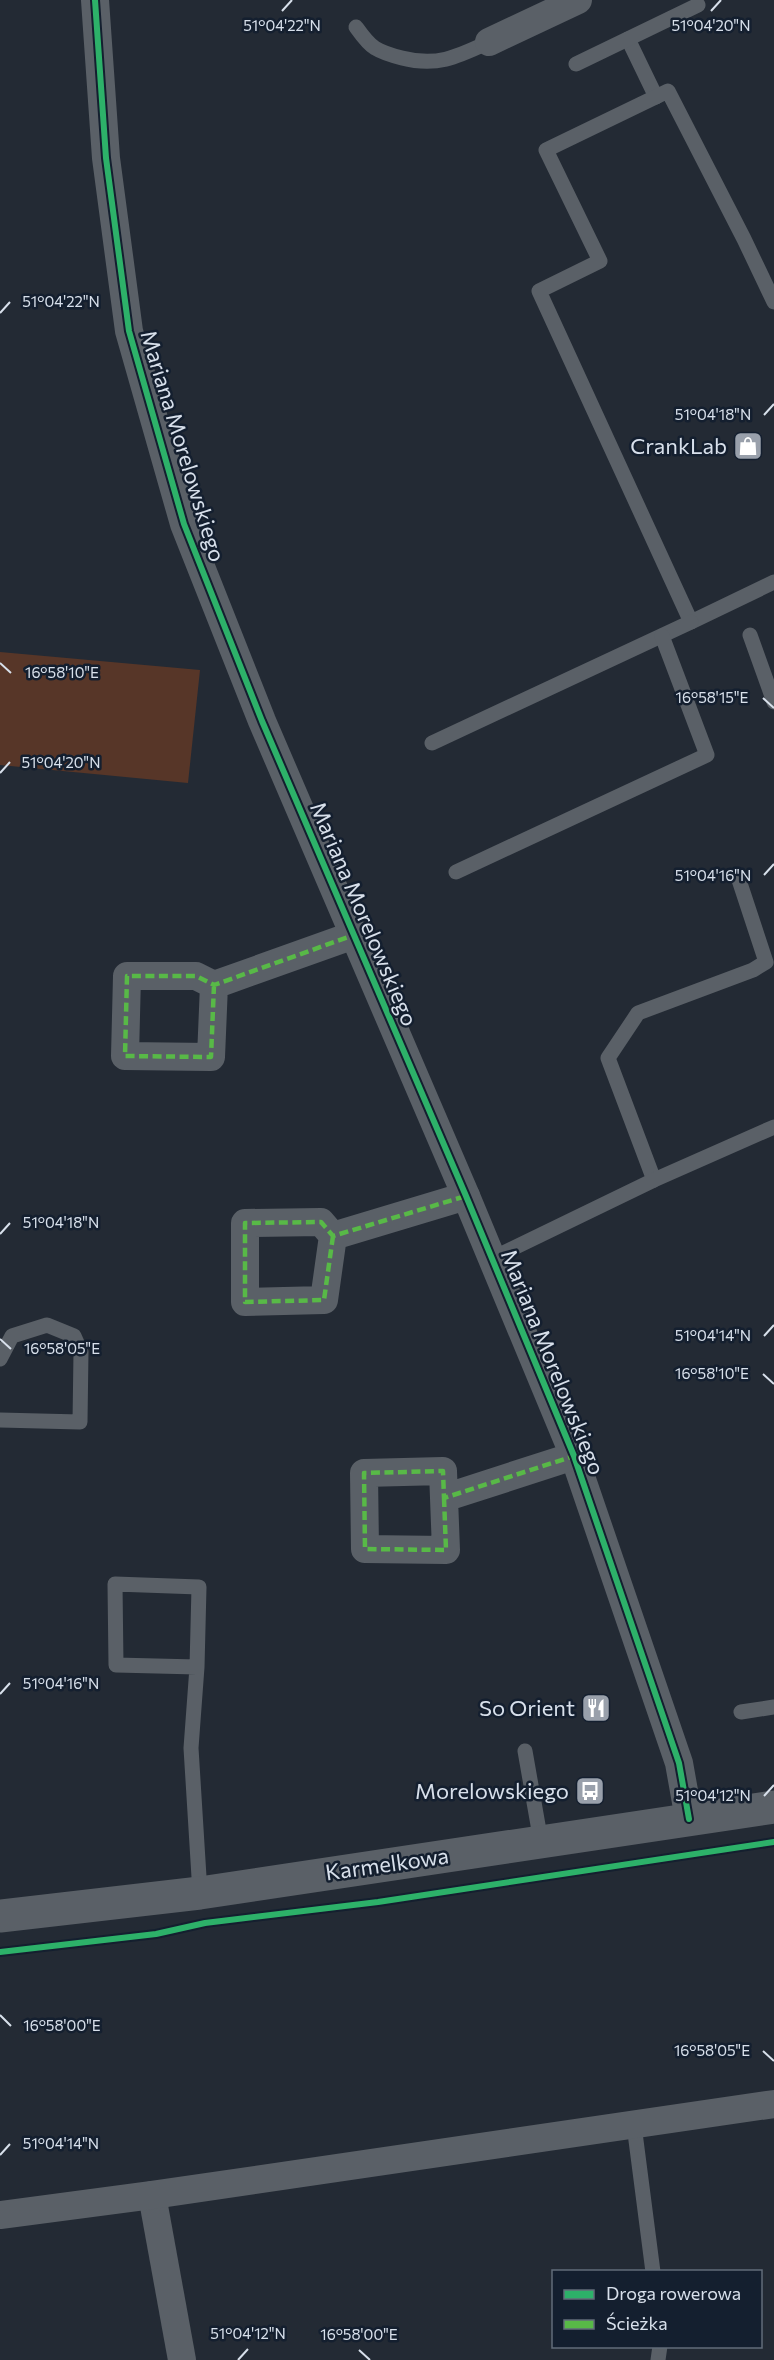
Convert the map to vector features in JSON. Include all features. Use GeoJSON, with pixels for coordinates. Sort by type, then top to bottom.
{"type":"FeatureCollection","features":[{"type":"Feature","properties":{"kind":"street","name":"Mariana Morelowskiego"},"geometry":{"type":"LineString","coordinates":[[95,0],[106,158],[132,342],[190,543],[262,721],[418,1090],[466,1196],[574,1456],[679,1763],[689,1820]]}},
{"type":"Feature","properties":{"kind":"street"},"geometry":{"type":"LineString","coordinates":[[489,42],[578,0]]}},
{"type":"Feature","properties":{"kind":"street","name":"Mariana Morelowskiego"},"geometry":{"type":"LineString","coordinates":[[214,986],[354,935]]}},
{"type":"Feature","properties":{"kind":"street"},"geometry":{"type":"LineString","coordinates":[[333,1236],[466,1196]]}},
{"type":"Feature","properties":{"kind":"street","name":"Mariana Morelowskiego"},"geometry":{"type":"LineString","coordinates":[[444,1498],[574,1456]]}},
{"type":"Feature","properties":{"kind":"street","name":"Karmelkowa"},"geometry":{"type":"LineString","coordinates":[[0,1916],[200,1893],[774,1807]]}},
{"type":"Feature","properties":{"kind":"street"},"geometry":{"type":"LineString","coordinates":[[0,2215],[774,2104]]}},
{"type":"Feature","properties":{"kind":"street"},"geometry":{"type":"LineString","coordinates":[[152,2195],[182,2360]]}},
{"type":"Feature","properties":{"kind":"lane"},"geometry":{"type":"LineString","coordinates":[[576,64],[698,5]]}},
{"type":"Feature","properties":{"kind":"lane"},"geometry":{"type":"LineString","coordinates":[[356,27],[374,48],[419,62],[440,62],[460,56],[489,42]]}},
{"type":"Feature","properties":{"kind":"lane"},"geometry":{"type":"LineString","coordinates":[[628,39],[656,97]]}},
{"type":"Feature","properties":{"kind":"lane"},"geometry":{"type":"LineString","coordinates":[[691,622],[539,291],[600,261],[546,150],[668,91],[774,302]]}},
{"type":"Feature","properties":{"kind":"lane"},"geometry":{"type":"LineString","coordinates":[[432,743],[774,582]]}},
{"type":"Feature","properties":{"kind":"lane"},"geometry":{"type":"LineString","coordinates":[[750,635],[774,702]]}},
{"type":"Feature","properties":{"kind":"lane"},"geometry":{"type":"LineString","coordinates":[[456,872],[707,754],[662,636]]}},
{"type":"Feature","properties":{"kind":"lane"},"geometry":{"type":"LineString","coordinates":[[654,1180],[608,1058],[638,1013],[753,970],[766,962],[738,877]]}},
{"type":"Feature","properties":{"kind":"lane"},"geometry":{"type":"LineString","coordinates":[[491,1259],[654,1180],[774,1127]]}},
{"type":"Feature","properties":{"kind":"lane"},"geometry":{"type":"LineString","coordinates":[[0,1359],[12,1336],[47,1325],[74,1336],[81,1352],[80,1422],[0,1420]]}},
{"type":"Feature","properties":{"kind":"lane"},"geometry":{"type":"LineString","coordinates":[[197,1667],[116,1665],[115,1584],[199,1587],[197,1667],[191,1748],[200,1893]]}},
{"type":"Feature","properties":{"kind":"lane"},"geometry":{"type":"LineString","coordinates":[[741,1712],[774,1707]]}},
{"type":"Feature","properties":{"kind":"lane"},"geometry":{"type":"LineString","coordinates":[[525,1751],[541,1842]]}},
{"type":"Feature","properties":{"kind":"lane"},"geometry":{"type":"LineString","coordinates":[[634,2125],[653,2270]]}},
{"type":"Feature","properties":{"kind":"shaded area"},"geometry":{"type":"Polygon","coordinates":[[[0,652],[200,670],[188,783],[0,765],[0,652]]]}},
{"type":"Feature","properties":{"kind":"marked path"},"geometry":{"type":"LineString","coordinates":[[214,985],[211,1057],[125,1056],[127,976],[196,976],[214,985],[354,935]]}},
{"type":"Feature","properties":{"kind":"marked path"},"geometry":{"type":"LineString","coordinates":[[333,1236],[324,1300],[245,1302],[245,1223],[321,1222],[333,1236],[466,1196]]}},
{"type":"Feature","properties":{"kind":"marked path"},"geometry":{"type":"LineString","coordinates":[[444,1498],[446,1550],[365,1549],[364,1473],[443,1471],[444,1498],[574,1456]]}},
{"type":"Feature","properties":{"kind":"cycle path"},"geometry":{"type":"LineString","coordinates":[[95,0],[106,158],[129,331],[184,524],[262,721],[466,1196],[574,1456],[679,1763],[689,1819]]}},
{"type":"Feature","properties":{"kind":"cycle path"},"geometry":{"type":"LineString","coordinates":[[0,1952],[156,1934],[205,1923],[378,1902],[774,1842]]}},
{"type":"Feature","properties":{"kind":"place","name":"CrankLab"},"geometry":{"type":"Point","coordinates":[748,446]}},
{"type":"Feature","properties":{"kind":"place","name":"So Orient"},"geometry":{"type":"Point","coordinates":[596,1708]}},
{"type":"Feature","properties":{"kind":"place","name":"Morelowskiego"},"geometry":{"type":"Point","coordinates":[590,1791]}}]}
